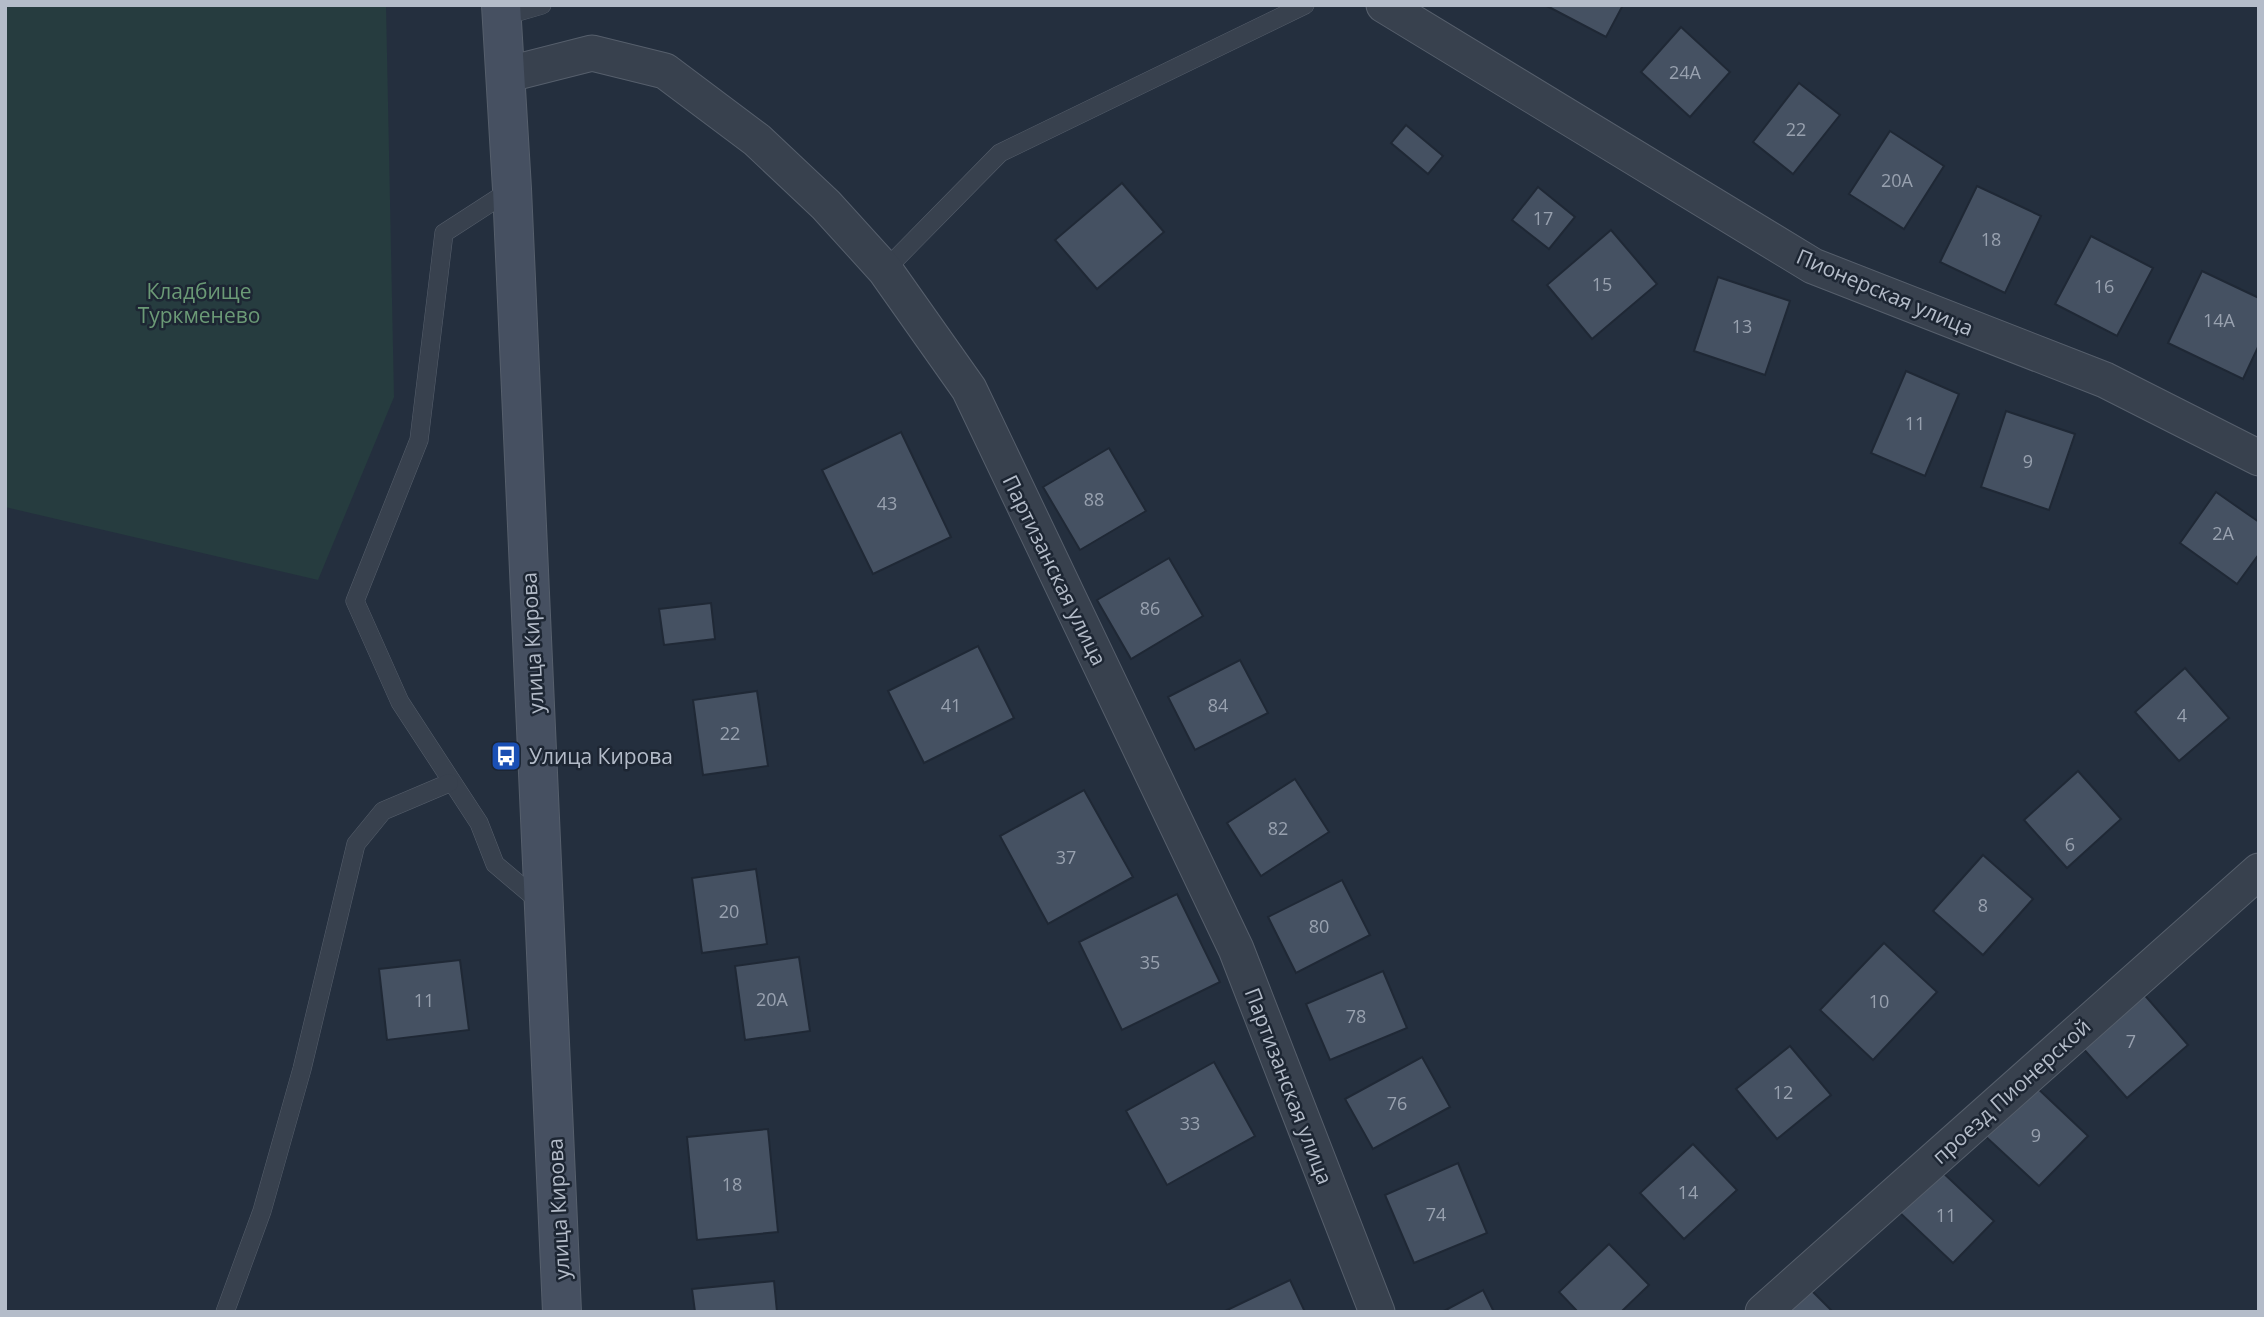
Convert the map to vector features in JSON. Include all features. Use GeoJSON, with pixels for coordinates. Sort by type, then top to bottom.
{"type":"FeatureCollection","features":[{"type":"Feature","properties":{"kind":"main road","name":"улица Кирова"},"geometry":{"type":"LineString","coordinates":[[506,9],[504,66],[512,189],[562,1312]]}},
{"type":"Feature","properties":{"kind":"street","name":"Пионерская улица"},"geometry":{"type":"LineString","coordinates":[[1384,5],[1813,266],[2105,380],[2259,458]]}},
{"type":"Feature","properties":{"kind":"street","name":"Партизанская улица"},"geometry":{"type":"LineString","coordinates":[[504,66],[592,53],[665,71],[757,140],[826,205],[885,271],[969,390],[1236,949],[1377,1312]]}},
{"type":"Feature","properties":{"kind":"street","name":"проезд Пионерской"},"geometry":{"type":"LineString","coordinates":[[1763,1312],[2259,871]]}},
{"type":"Feature","properties":{"kind":"lane"},"geometry":{"type":"LineString","coordinates":[[506,9],[542,5]]}},
{"type":"Feature","properties":{"kind":"lane"},"geometry":{"type":"LineString","coordinates":[[885,271],[1000,153],[1305,5]]}},
{"type":"Feature","properties":{"kind":"lane"},"geometry":{"type":"LineString","coordinates":[[512,189],[444,233],[419,440],[355,601],[400,702],[449,783],[479,823],[495,864],[544,905]]}},
{"type":"Feature","properties":{"kind":"lane"},"geometry":{"type":"LineString","coordinates":[[225,1312],[262,1211],[277,1160],[356,845],[383,811],[449,783]]}},
{"type":"Feature","properties":{"kind":"green space","name":"Кладбище Туркменево"},"geometry":{"type":"Polygon","coordinates":[[[5,5],[386,5],[394,397],[318,580],[5,507],[5,5]]]}},
{"type":"Feature","properties":{"kind":"building"},"geometry":{"type":"Polygon","coordinates":[[[1545,5],[1623,5],[1606,37],[1545,5]]]}},
{"type":"Feature","properties":{"kind":"building"},"geometry":{"type":"Polygon","coordinates":[[[1681,27],[1730,72],[1690,117],[1641,72],[1681,27]]]}},
{"type":"Feature","properties":{"kind":"building"},"geometry":{"type":"Polygon","coordinates":[[[1799,83],[1840,115],[1793,174],[1753,142],[1799,83]]]}},
{"type":"Feature","properties":{"kind":"building"},"geometry":{"type":"Polygon","coordinates":[[[1406,125],[1443,156],[1428,174],[1391,143],[1406,125]]]}},
{"type":"Feature","properties":{"kind":"building"},"geometry":{"type":"Polygon","coordinates":[[[1890,131],[1944,166],[1904,229],[1849,194],[1890,131]]]}},
{"type":"Feature","properties":{"kind":"building"},"geometry":{"type":"Polygon","coordinates":[[[1122,183],[1164,232],[1097,289],[1055,240],[1122,183]]]}},
{"type":"Feature","properties":{"kind":"building"},"geometry":{"type":"Polygon","coordinates":[[[1977,186],[2041,216],[2005,293],[1940,262],[1977,186]]]}},
{"type":"Feature","properties":{"kind":"building"},"geometry":{"type":"Polygon","coordinates":[[[1538,187],[1575,217],[1549,249],[1512,220],[1538,187]]]}},
{"type":"Feature","properties":{"kind":"building"},"geometry":{"type":"Polygon","coordinates":[[[1611,230],[1657,284],[1592,339],[1547,285],[1611,230]]]}},
{"type":"Feature","properties":{"kind":"building"},"geometry":{"type":"Polygon","coordinates":[[[2091,236],[2153,268],[2117,336],[2055,304],[2091,236]]]}},
{"type":"Feature","properties":{"kind":"building"},"geometry":{"type":"Polygon","coordinates":[[[2202,271],[2259,298],[2259,345],[2243,379],[2168,343],[2202,271]]]}},
{"type":"Feature","properties":{"kind":"building"},"geometry":{"type":"Polygon","coordinates":[[[1718,277],[1790,301],[1765,375],[1694,351],[1718,277]]]}},
{"type":"Feature","properties":{"kind":"building"},"geometry":{"type":"Polygon","coordinates":[[[1906,371],[1959,394],[1925,476],[1871,453],[1906,371]]]}},
{"type":"Feature","properties":{"kind":"building"},"geometry":{"type":"Polygon","coordinates":[[[2006,411],[2075,434],[2049,510],[1981,487],[2006,411]]]}},
{"type":"Feature","properties":{"kind":"building"},"geometry":{"type":"Polygon","coordinates":[[[901,432],[951,537],[873,574],[822,470],[901,432]]]}},
{"type":"Feature","properties":{"kind":"building"},"geometry":{"type":"Polygon","coordinates":[[[1109,448],[1146,511],[1080,550],[1043,487],[1109,448]]]}},
{"type":"Feature","properties":{"kind":"building"},"geometry":{"type":"Polygon","coordinates":[[[2216,492],[2259,522],[2259,554],[2237,584],[2180,543],[2216,492]]]}},
{"type":"Feature","properties":{"kind":"building"},"geometry":{"type":"Polygon","coordinates":[[[1169,558],[1203,616],[1131,659],[1097,600],[1169,558]]]}},
{"type":"Feature","properties":{"kind":"building"},"geometry":{"type":"Polygon","coordinates":[[[711,603],[715,639],[664,645],[659,609],[711,603]]]}},
{"type":"Feature","properties":{"kind":"building"},"geometry":{"type":"Polygon","coordinates":[[[978,646],[1014,718],[924,763],[888,691],[978,646]]]}},
{"type":"Feature","properties":{"kind":"building"},"geometry":{"type":"Polygon","coordinates":[[[1240,660],[1268,713],[1195,750],[1168,697],[1240,660]]]}},
{"type":"Feature","properties":{"kind":"building"},"geometry":{"type":"Polygon","coordinates":[[[2185,668],[2229,718],[2179,761],[2135,712],[2185,668]]]}},
{"type":"Feature","properties":{"kind":"building"},"geometry":{"type":"Polygon","coordinates":[[[757,691],[768,766],[703,775],[693,700],[757,691]]]}},
{"type":"Feature","properties":{"kind":"building"},"geometry":{"type":"Polygon","coordinates":[[[2078,771],[2121,819],[2067,868],[2024,820],[2078,771]]]}},
{"type":"Feature","properties":{"kind":"building"},"geometry":{"type":"Polygon","coordinates":[[[1295,779],[1329,832],[1261,876],[1227,823],[1295,779]]]}},
{"type":"Feature","properties":{"kind":"building"},"geometry":{"type":"Polygon","coordinates":[[[1084,790],[1133,877],[1048,924],[1000,836],[1084,790]]]}},
{"type":"Feature","properties":{"kind":"building"},"geometry":{"type":"Polygon","coordinates":[[[1983,855],[2033,899],[1983,955],[1933,911],[1983,855]]]}},
{"type":"Feature","properties":{"kind":"building"},"geometry":{"type":"Polygon","coordinates":[[[756,869],[767,944],[702,953],[692,878],[756,869]]]}},
{"type":"Feature","properties":{"kind":"building"},"geometry":{"type":"Polygon","coordinates":[[[1342,880],[1370,935],[1296,973],[1268,917],[1342,880]]]}},
{"type":"Feature","properties":{"kind":"building"},"geometry":{"type":"Polygon","coordinates":[[[1177,894],[1220,982],[1122,1030],[1079,942],[1177,894]]]}},
{"type":"Feature","properties":{"kind":"building"},"geometry":{"type":"Polygon","coordinates":[[[1884,943],[1937,992],[1873,1060],[1820,1010],[1884,943]]]}},
{"type":"Feature","properties":{"kind":"building"},"geometry":{"type":"Polygon","coordinates":[[[799,957],[810,1031],[745,1040],[735,966],[799,957]]]}},
{"type":"Feature","properties":{"kind":"building"},"geometry":{"type":"Polygon","coordinates":[[[460,960],[469,1030],[387,1040],[379,969],[460,960]]]}},
{"type":"Feature","properties":{"kind":"building"},"geometry":{"type":"Polygon","coordinates":[[[1383,971],[1407,1028],[1330,1060],[1306,1004],[1383,971]]]}},
{"type":"Feature","properties":{"kind":"building"},"geometry":{"type":"Polygon","coordinates":[[[2135,984],[2188,1045],[2127,1098],[2073,1037],[2135,984]]]}},
{"type":"Feature","properties":{"kind":"building"},"geometry":{"type":"Polygon","coordinates":[[[1790,1046],[1831,1095],[1777,1139],[1736,1089],[1790,1046]]]}},
{"type":"Feature","properties":{"kind":"building"},"geometry":{"type":"Polygon","coordinates":[[[1422,1057],[1450,1107],[1373,1149],[1345,1099],[1422,1057]]]}},
{"type":"Feature","properties":{"kind":"building"},"geometry":{"type":"Polygon","coordinates":[[[1214,1062],[1255,1136],[1167,1185],[1126,1111],[1214,1062]]]}},
{"type":"Feature","properties":{"kind":"building"},"geometry":{"type":"Polygon","coordinates":[[[2033,1084],[2088,1136],[2039,1186],[1984,1135],[2033,1084]]]}},
{"type":"Feature","properties":{"kind":"building"},"geometry":{"type":"Polygon","coordinates":[[[768,1129],[778,1232],[697,1240],[687,1137],[768,1129]]]}},
{"type":"Feature","properties":{"kind":"building"},"geometry":{"type":"Polygon","coordinates":[[[1693,1144],[1737,1190],[1684,1239],[1640,1193],[1693,1144]]]}},
{"type":"Feature","properties":{"kind":"building"},"geometry":{"type":"Polygon","coordinates":[[[1458,1163],[1487,1233],[1414,1263],[1385,1195],[1458,1163]]]}},
{"type":"Feature","properties":{"kind":"building"},"geometry":{"type":"Polygon","coordinates":[[[1938,1168],[1994,1221],[1953,1263],[1897,1210],[1938,1168]]]}},
{"type":"Feature","properties":{"kind":"building"},"geometry":{"type":"Polygon","coordinates":[[[1609,1244],[1649,1285],[1621,1312],[1578,1312],[1559,1292],[1609,1244]]]}},
{"type":"Feature","properties":{"kind":"building"},"geometry":{"type":"Polygon","coordinates":[[[1290,1280],[1305,1312],[1223,1312],[1290,1280]]]}},
{"type":"Feature","properties":{"kind":"building"},"geometry":{"type":"Polygon","coordinates":[[[774,1281],[777,1312],[695,1312],[692,1289],[774,1281]]]}},
{"type":"Feature","properties":{"kind":"building"},"geometry":{"type":"Polygon","coordinates":[[[1806,1285],[1833,1312],[1780,1312],[1806,1285]]]}},
{"type":"Feature","properties":{"kind":"building"},"geometry":{"type":"Polygon","coordinates":[[[1483,1290],[1494,1312],[1442,1312],[1483,1290]]]}},
{"type":"Feature","properties":{"kind":"place","name":"Улица Кирова"},"geometry":{"type":"Point","coordinates":[506,756]}}]}
